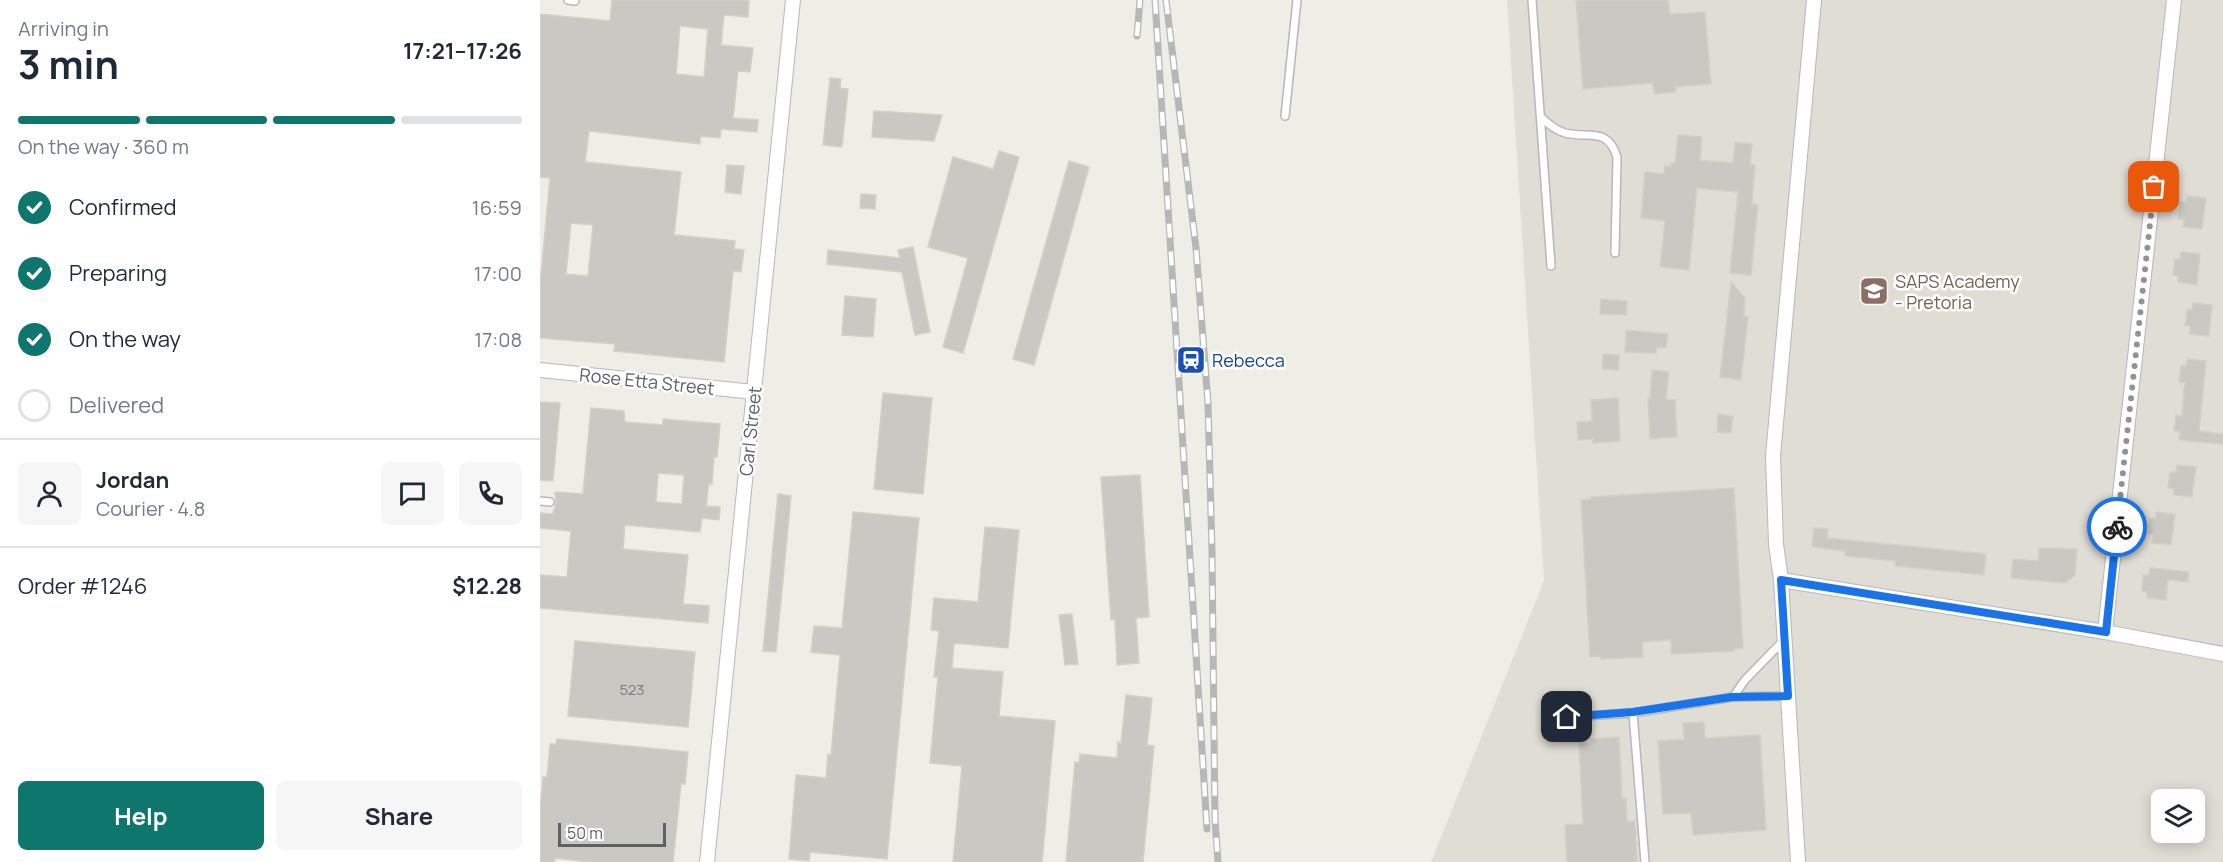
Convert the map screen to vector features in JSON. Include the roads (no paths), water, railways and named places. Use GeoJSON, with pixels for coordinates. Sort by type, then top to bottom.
{"type":"FeatureCollection","features":[{"type":"Feature","properties":{"kind":"street","name":"Carl Street"},"geometry":{"type":"LineString","coordinates":[[707,862],[793,0]]}},
{"type":"Feature","properties":{"kind":"street"},"geometry":{"type":"LineString","coordinates":[[1798,862],[1781,580],[1776,544],[1773,447],[1814,0]]}},
{"type":"Feature","properties":{"kind":"street"},"geometry":{"type":"LineString","coordinates":[[2106,632],[2174,0]]}},
{"type":"Feature","properties":{"kind":"street","name":"Rose Etta Street"},"geometry":{"type":"LineString","coordinates":[[540,370],[754,392]]}},
{"type":"Feature","properties":{"kind":"street"},"geometry":{"type":"LineString","coordinates":[[1781,580],[2106,632],[2223,654]]}},
{"type":"Feature","properties":{"kind":"lane"},"geometry":{"type":"LineString","coordinates":[[568,0],[575,1]]}},
{"type":"Feature","properties":{"kind":"lane"},"geometry":{"type":"LineString","coordinates":[[1285,116],[1297,0]]}},
{"type":"Feature","properties":{"kind":"lane"},"geometry":{"type":"LineString","coordinates":[[1532,0],[1551,266]]}},
{"type":"Feature","properties":{"kind":"lane"},"geometry":{"type":"LineString","coordinates":[[1541,117],[1548,124],[1564,132],[1600,136],[1615,150],[1617,157],[1615,253]]}},
{"type":"Feature","properties":{"kind":"lane"},"geometry":{"type":"LineString","coordinates":[[540,501],[550,502]]}},
{"type":"Feature","properties":{"kind":"lane"},"geometry":{"type":"LineString","coordinates":[[1732,697],[1785,640]]}},
{"type":"Feature","properties":{"kind":"lane"},"geometry":{"type":"LineString","coordinates":[[1567,717],[1633,712],[1732,697],[1788,696]]}},
{"type":"Feature","properties":{"kind":"lane"},"geometry":{"type":"LineString","coordinates":[[1633,712],[1645,862]]}},
{"type":"Feature","properties":{"kind":"railway"},"geometry":{"type":"LineString","coordinates":[[1137,36],[1140,0]]}},
{"type":"Feature","properties":{"kind":"railway"},"geometry":{"type":"LineString","coordinates":[[1155,0],[1207,829]]}},
{"type":"Feature","properties":{"kind":"railway"},"geometry":{"type":"LineString","coordinates":[[1166,0],[1196,248],[1208,403],[1215,819],[1218,862]]}},
{"type":"Feature","properties":{"kind":"place","name":"SAPS Academy - Pretoria"},"geometry":{"type":"Point","coordinates":[1874,291]}},
{"type":"Feature","properties":{"kind":"place","name":"Rebecca"},"geometry":{"type":"Point","coordinates":[1191,360]}}]}
